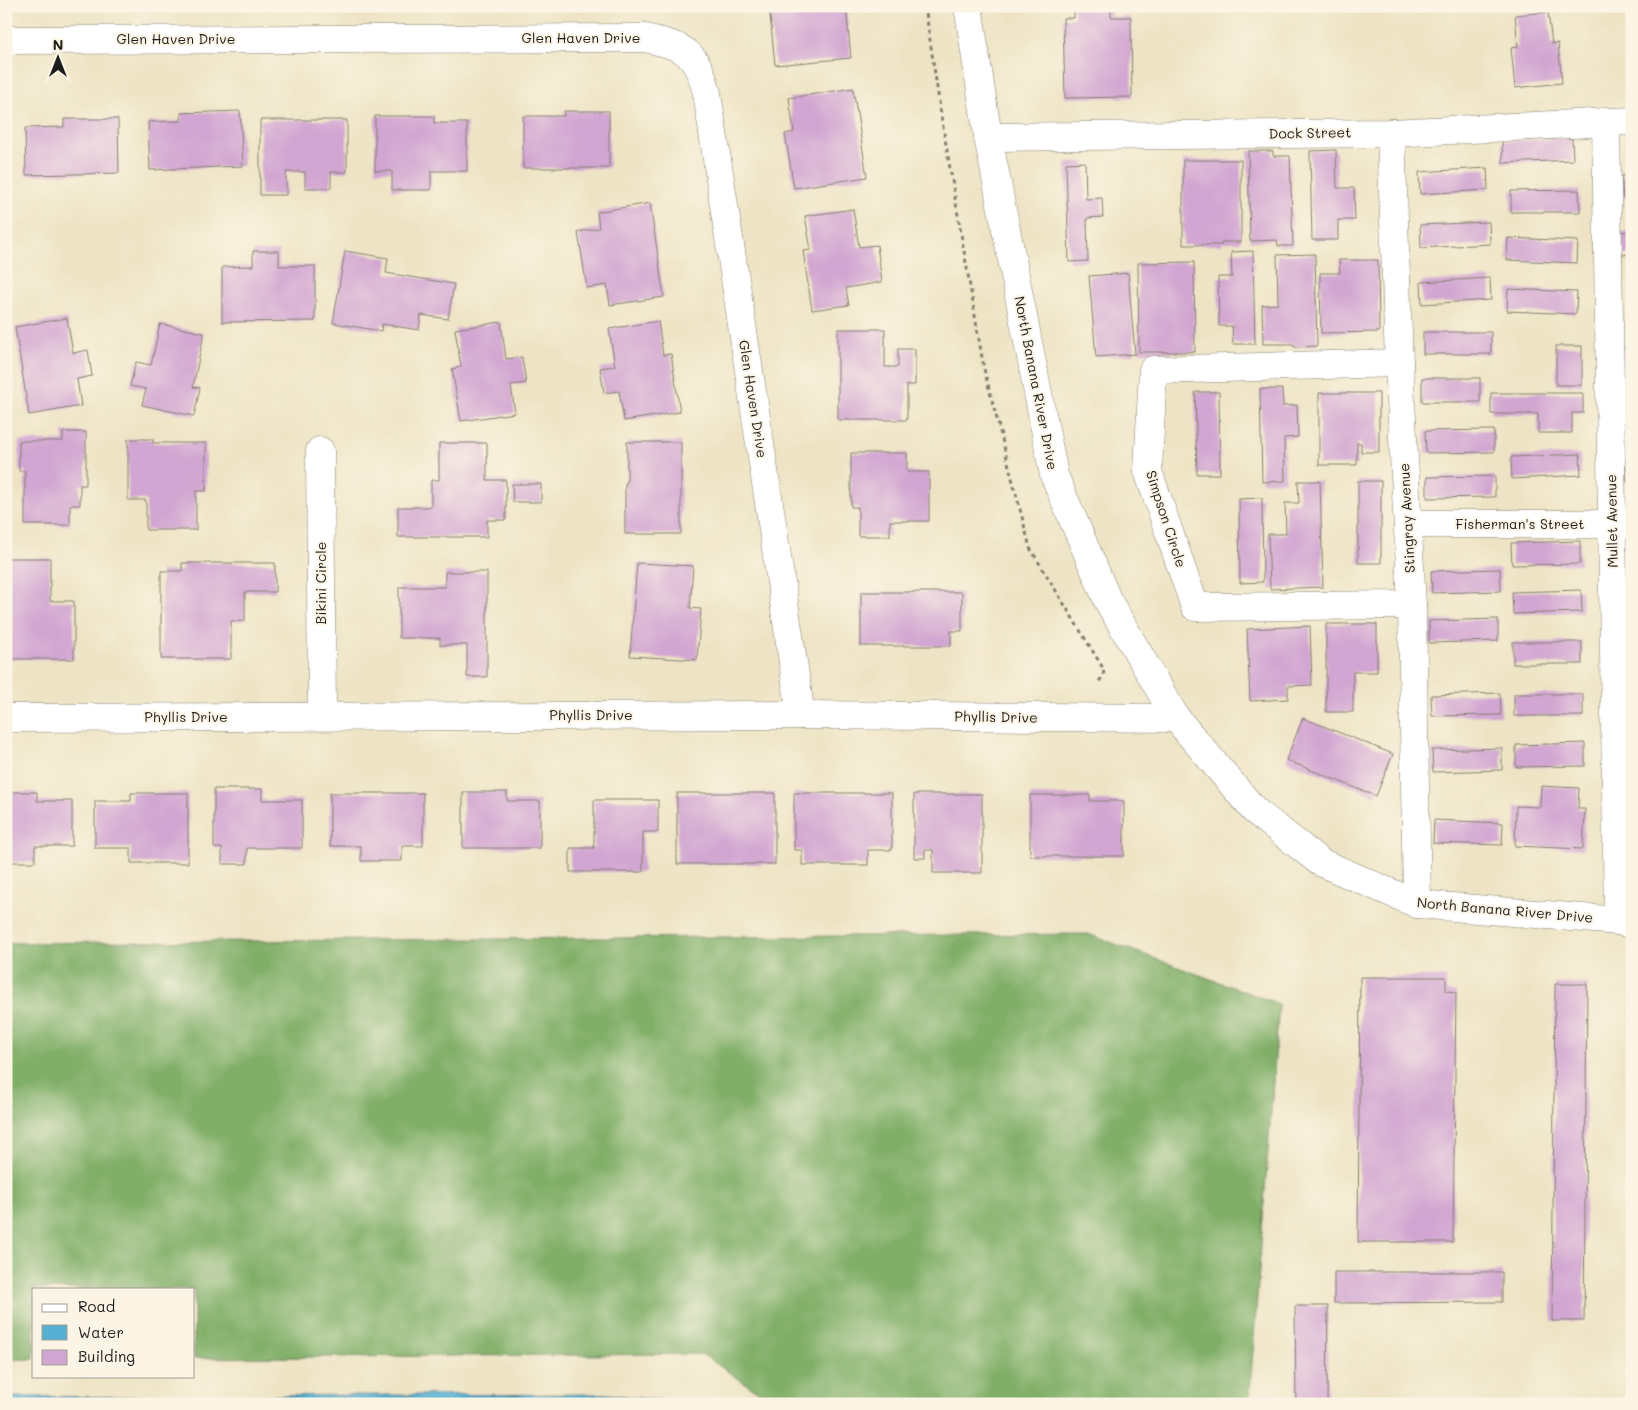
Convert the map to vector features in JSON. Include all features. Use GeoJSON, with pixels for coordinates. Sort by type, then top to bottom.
{"type":"FeatureCollection","features":[{"type":"Feature","properties":{"kind":"street","name":"North Banana River Drive"},"geometry":{"type":"LineString","coordinates":[[968,6],[988,137],[1054,475],[1108,601],[1176,718],[1254,810],[1320,862],[1417,904],[1625,922]]}},
{"type":"Feature","properties":{"kind":"street","name":"Glen Haven Drive"},"geometry":{"type":"LineString","coordinates":[[6,40],[645,38],[671,43],[689,54],[701,72],[707,93],[801,715]]}},
{"type":"Feature","properties":{"kind":"street","name":"Dock Street"},"geometry":{"type":"LineString","coordinates":[[988,137],[1391,133],[1619,121]]}},
{"type":"Feature","properties":{"kind":"street","name":"Mullet Avenue"},"geometry":{"type":"LineString","coordinates":[[1619,121],[1625,922]]}},
{"type":"Feature","properties":{"kind":"street","name":"Stingray Avenue"},"geometry":{"type":"LineString","coordinates":[[1391,133],[1399,363],[1412,605],[1417,904]]}},
{"type":"Feature","properties":{"kind":"street","name":"Simpson Circle"},"geometry":{"type":"LineString","coordinates":[[1399,363],[1152,370],[1148,472],[1195,607],[1412,605]]}},
{"type":"Feature","properties":{"kind":"street","name":"Bikini Circle"},"geometry":{"type":"LineString","coordinates":[[320,451],[322,716]]}},
{"type":"Feature","properties":{"kind":"street","name":"Fisherman's Street"},"geometry":{"type":"LineString","coordinates":[[1408,524],[1622,524]]}},
{"type":"Feature","properties":{"kind":"street","name":"Phyllis Drive"},"geometry":{"type":"LineString","coordinates":[[6,718],[801,715],[1176,718]]}},
{"type":"Feature","properties":{"kind":"green space"},"geometry":{"type":"Polygon","coordinates":[[[1088,934],[1279,1004],[1249,1404],[776,1404],[702,1354],[195,1358],[195,1288],[32,1288],[32,1359],[6,1360],[6,943],[1088,934]]]}},
{"type":"Feature","properties":{"kind":"water"},"geometry":{"type":"Polygon","coordinates":[[[606,1394],[669,1401],[674,1404],[6,1404],[6,1397],[606,1394]]]}},
{"type":"Feature","properties":{"kind":"building"},"geometry":{"type":"Polygon","coordinates":[[[769,6],[846,6],[851,58],[775,65],[769,6]]]}},
{"type":"Feature","properties":{"kind":"building"},"geometry":{"type":"Polygon","coordinates":[[[1074,6],[1111,6],[1111,17],[1131,17],[1132,97],[1065,98],[1063,18],[1074,18],[1074,6]]]}},
{"type":"Feature","properties":{"kind":"building"},"geometry":{"type":"Polygon","coordinates":[[[1548,12],[1552,44],[1558,43],[1562,83],[1515,88],[1511,48],[1518,47],[1515,15],[1548,12]]]}},
{"type":"Feature","properties":{"kind":"building"},"geometry":{"type":"Polygon","coordinates":[[[853,88],[867,177],[794,188],[785,134],[794,132],[789,98],[853,88]]]}},
{"type":"Feature","properties":{"kind":"building"},"geometry":{"type":"Polygon","coordinates":[[[240,111],[243,166],[150,170],[148,122],[181,121],[181,113],[240,111]]]}},
{"type":"Feature","properties":{"kind":"building"},"geometry":{"type":"Polygon","coordinates":[[[564,111],[609,111],[609,168],[523,168],[523,116],[564,116],[564,111]]]}},
{"type":"Feature","properties":{"kind":"building"},"geometry":{"type":"Polygon","coordinates":[[[375,116],[434,116],[434,123],[467,123],[467,171],[431,171],[431,190],[392,190],[392,171],[375,171],[375,116]]]}},
{"type":"Feature","properties":{"kind":"building"},"geometry":{"type":"Polygon","coordinates":[[[64,119],[118,119],[119,173],[26,175],[25,128],[64,127],[64,119]]]}},
{"type":"Feature","properties":{"kind":"building"},"geometry":{"type":"Polygon","coordinates":[[[260,120],[347,120],[347,172],[331,172],[331,188],[305,188],[305,172],[286,172],[286,195],[260,195],[260,120]]]}},
{"type":"Feature","properties":{"kind":"building"},"geometry":{"type":"Polygon","coordinates":[[[1572,138],[1573,160],[1503,163],[1502,141],[1572,138]]]}},
{"type":"Feature","properties":{"kind":"building"},"geometry":{"type":"Polygon","coordinates":[[[1336,150],[1337,188],[1354,188],[1355,220],[1338,220],[1338,240],[1312,240],[1310,151],[1336,150]]]}},
{"type":"Feature","properties":{"kind":"building"},"geometry":{"type":"Polygon","coordinates":[[[1248,151],[1273,151],[1273,156],[1290,156],[1293,246],[1278,246],[1277,240],[1250,241],[1248,151]]]}},
{"type":"Feature","properties":{"kind":"building"},"geometry":{"type":"Polygon","coordinates":[[[1183,160],[1241,160],[1241,242],[1222,242],[1222,245],[1183,245],[1183,160]]]}},
{"type":"Feature","properties":{"kind":"building"},"geometry":{"type":"Polygon","coordinates":[[[1085,162],[1086,199],[1102,198],[1103,217],[1087,218],[1088,261],[1069,262],[1066,163],[1085,162]]]}},
{"type":"Feature","properties":{"kind":"building"},"geometry":{"type":"Polygon","coordinates":[[[1487,168],[1488,190],[1420,194],[1419,172],[1487,168]]]}},
{"type":"Feature","properties":{"kind":"building"},"geometry":{"type":"Polygon","coordinates":[[[1632,175],[1632,198],[1623,198],[1621,176],[1632,175]]]}},
{"type":"Feature","properties":{"kind":"building"},"geometry":{"type":"Polygon","coordinates":[[[1579,190],[1580,212],[1511,212],[1511,191],[1579,190]]]}},
{"type":"Feature","properties":{"kind":"building"},"geometry":{"type":"Polygon","coordinates":[[[650,203],[664,297],[610,305],[607,285],[587,288],[578,232],[599,228],[597,212],[650,203]]]}},
{"type":"Feature","properties":{"kind":"building"},"geometry":{"type":"Polygon","coordinates":[[[853,209],[859,247],[877,245],[882,282],[846,288],[849,305],[812,310],[803,251],[811,250],[805,216],[853,209]]]}},
{"type":"Feature","properties":{"kind":"building"},"geometry":{"type":"Polygon","coordinates":[[[1489,222],[1490,244],[1421,248],[1420,225],[1489,222]]]}},
{"type":"Feature","properties":{"kind":"building"},"geometry":{"type":"Polygon","coordinates":[[[1632,231],[1632,254],[1622,255],[1621,232],[1632,231]]]}},
{"type":"Feature","properties":{"kind":"building"},"geometry":{"type":"Polygon","coordinates":[[[1508,238],[1578,241],[1577,263],[1507,260],[1508,238]]]}},
{"type":"Feature","properties":{"kind":"building"},"geometry":{"type":"Polygon","coordinates":[[[253,251],[279,251],[279,266],[315,266],[315,321],[222,322],[222,267],[253,266],[253,251]]]}},
{"type":"Feature","properties":{"kind":"building"},"geometry":{"type":"Polygon","coordinates":[[[345,251],[388,258],[386,273],[454,284],[448,319],[421,315],[419,330],[382,324],[381,331],[333,323],[345,251]]]}},
{"type":"Feature","properties":{"kind":"building"},"geometry":{"type":"Polygon","coordinates":[[[1253,251],[1255,344],[1233,344],[1232,326],[1219,326],[1218,277],[1232,277],[1231,252],[1253,251]]]}},
{"type":"Feature","properties":{"kind":"building"},"geometry":{"type":"Polygon","coordinates":[[[1315,254],[1317,346],[1294,347],[1294,344],[1263,344],[1262,305],[1278,304],[1277,255],[1315,254]]]}},
{"type":"Feature","properties":{"kind":"building"},"geometry":{"type":"Polygon","coordinates":[[[1339,260],[1378,260],[1379,332],[1321,333],[1320,273],[1340,273],[1339,260]]]}},
{"type":"Feature","properties":{"kind":"building"},"geometry":{"type":"Polygon","coordinates":[[[1194,262],[1195,352],[1139,352],[1138,263],[1194,262]]]}},
{"type":"Feature","properties":{"kind":"building"},"geometry":{"type":"Polygon","coordinates":[[[1128,273],[1135,354],[1096,357],[1089,276],[1128,273]]]}},
{"type":"Feature","properties":{"kind":"building"},"geometry":{"type":"Polygon","coordinates":[[[1490,278],[1491,300],[1422,304],[1421,282],[1490,278]]]}},
{"type":"Feature","properties":{"kind":"building"},"geometry":{"type":"Polygon","coordinates":[[[1508,289],[1577,292],[1576,314],[1507,311],[1508,289]]]}},
{"type":"Feature","properties":{"kind":"building"},"geometry":{"type":"Polygon","coordinates":[[[67,318],[73,353],[88,350],[92,376],[77,379],[81,406],[29,415],[15,327],[67,318]]]}},
{"type":"Feature","properties":{"kind":"building"},"geometry":{"type":"Polygon","coordinates":[[[658,321],[663,355],[671,354],[680,412],[624,421],[619,391],[604,393],[600,368],[615,366],[609,329],[658,321]]]}},
{"type":"Feature","properties":{"kind":"building"},"geometry":{"type":"Polygon","coordinates":[[[501,322],[506,359],[522,357],[526,383],[511,385],[515,413],[461,421],[452,369],[461,367],[455,329],[501,322]]]}},
{"type":"Feature","properties":{"kind":"building"},"geometry":{"type":"Polygon","coordinates":[[[160,324],[204,333],[193,387],[200,388],[194,416],[142,405],[146,389],[130,386],[136,362],[151,365],[160,324]]]}},
{"type":"Feature","properties":{"kind":"building"},"geometry":{"type":"Polygon","coordinates":[[[838,329],[885,329],[885,367],[898,367],[898,349],[915,349],[915,385],[907,385],[907,420],[838,420],[838,329]]]}},
{"type":"Feature","properties":{"kind":"building"},"geometry":{"type":"Polygon","coordinates":[[[1423,332],[1491,332],[1491,354],[1423,354],[1423,332]]]}},
{"type":"Feature","properties":{"kind":"building"},"geometry":{"type":"Polygon","coordinates":[[[1556,346],[1582,346],[1582,385],[1556,385],[1556,346]]]}},
{"type":"Feature","properties":{"kind":"building"},"geometry":{"type":"Polygon","coordinates":[[[1623,347],[1632,347],[1632,399],[1623,399],[1623,347]]]}},
{"type":"Feature","properties":{"kind":"building"},"geometry":{"type":"Polygon","coordinates":[[[1422,378],[1480,378],[1480,402],[1422,402],[1422,378]]]}},
{"type":"Feature","properties":{"kind":"building"},"geometry":{"type":"Polygon","coordinates":[[[1260,389],[1282,389],[1283,406],[1297,405],[1298,437],[1284,438],[1285,481],[1262,482],[1260,389]]]}},
{"type":"Feature","properties":{"kind":"building"},"geometry":{"type":"Polygon","coordinates":[[[1195,392],[1219,392],[1220,474],[1197,474],[1195,392]]]}},
{"type":"Feature","properties":{"kind":"building"},"geometry":{"type":"Polygon","coordinates":[[[1319,393],[1379,393],[1379,452],[1361,452],[1361,443],[1357,443],[1357,465],[1319,465],[1319,393]]]}},
{"type":"Feature","properties":{"kind":"building"},"geometry":{"type":"Polygon","coordinates":[[[1491,393],[1583,393],[1583,413],[1572,413],[1572,433],[1538,433],[1538,414],[1491,414],[1491,393]]]}},
{"type":"Feature","properties":{"kind":"building"},"geometry":{"type":"Polygon","coordinates":[[[1494,430],[1494,452],[1426,453],[1425,431],[1494,430]]]}},
{"type":"Feature","properties":{"kind":"building"},"geometry":{"type":"Polygon","coordinates":[[[63,432],[86,432],[86,485],[80,485],[80,505],[70,505],[70,525],[25,525],[25,471],[19,471],[19,441],[63,441],[63,432]]]}},
{"type":"Feature","properties":{"kind":"building"},"geometry":{"type":"Polygon","coordinates":[[[128,439],[153,439],[153,443],[206,443],[206,491],[196,491],[196,530],[146,530],[146,500],[128,500],[128,439]]]}},
{"type":"Feature","properties":{"kind":"building"},"geometry":{"type":"Polygon","coordinates":[[[627,442],[681,442],[681,534],[625,534],[627,442]]]}},
{"type":"Feature","properties":{"kind":"building"},"geometry":{"type":"Polygon","coordinates":[[[439,443],[487,443],[487,480],[506,480],[506,520],[487,520],[487,537],[398,537],[398,507],[431,507],[431,480],[439,480],[439,443]]]}},
{"type":"Feature","properties":{"kind":"building"},"geometry":{"type":"Polygon","coordinates":[[[851,453],[907,453],[907,472],[929,472],[929,521],[890,521],[890,536],[858,536],[858,507],[851,507],[851,453]]]}},
{"type":"Feature","properties":{"kind":"building"},"geometry":{"type":"Polygon","coordinates":[[[1580,454],[1581,475],[1512,479],[1511,457],[1580,454]]]}},
{"type":"Feature","properties":{"kind":"building"},"geometry":{"type":"Polygon","coordinates":[[[1626,459],[1632,459],[1632,482],[1627,482],[1626,459]]]}},
{"type":"Feature","properties":{"kind":"building"},"geometry":{"type":"Polygon","coordinates":[[[1495,476],[1495,497],[1427,498],[1427,477],[1495,476]]]}},
{"type":"Feature","properties":{"kind":"building"},"geometry":{"type":"Polygon","coordinates":[[[1298,481],[1320,481],[1323,587],[1270,589],[1268,534],[1286,534],[1285,503],[1299,503],[1298,481]]]}},
{"type":"Feature","properties":{"kind":"building"},"geometry":{"type":"Polygon","coordinates":[[[1358,481],[1381,481],[1381,563],[1358,563],[1358,481]]]}},
{"type":"Feature","properties":{"kind":"building"},"geometry":{"type":"Polygon","coordinates":[[[512,484],[541,484],[541,502],[513,502],[512,484]]]}},
{"type":"Feature","properties":{"kind":"building"},"geometry":{"type":"Polygon","coordinates":[[[1262,498],[1263,582],[1240,583],[1239,499],[1262,498]]]}},
{"type":"Feature","properties":{"kind":"building"},"geometry":{"type":"Polygon","coordinates":[[[1580,541],[1580,564],[1512,565],[1511,543],[1580,541]]]}},
{"type":"Feature","properties":{"kind":"building"},"geometry":{"type":"Polygon","coordinates":[[[1626,542],[1632,542],[1632,605],[1625,605],[1626,542]]]}},
{"type":"Feature","properties":{"kind":"building"},"geometry":{"type":"Polygon","coordinates":[[[6,558],[50,558],[50,601],[74,601],[74,659],[6,659],[6,558]]]}},
{"type":"Feature","properties":{"kind":"building"},"geometry":{"type":"Polygon","coordinates":[[[182,563],[275,563],[275,592],[245,592],[245,621],[231,621],[231,659],[161,659],[161,571],[182,571],[182,563]]]}},
{"type":"Feature","properties":{"kind":"building"},"geometry":{"type":"Polygon","coordinates":[[[637,563],[693,566],[690,608],[701,609],[697,660],[630,656],[637,563]]]}},
{"type":"Feature","properties":{"kind":"building"},"geometry":{"type":"Polygon","coordinates":[[[1500,569],[1501,591],[1432,593],[1431,571],[1500,569]]]}},
{"type":"Feature","properties":{"kind":"building"},"geometry":{"type":"Polygon","coordinates":[[[445,572],[487,572],[487,677],[467,677],[467,645],[440,645],[440,638],[399,638],[399,587],[445,587],[445,572]]]}},
{"type":"Feature","properties":{"kind":"building"},"geometry":{"type":"Polygon","coordinates":[[[1581,590],[1582,612],[1513,614],[1512,592],[1581,590]]]}},
{"type":"Feature","properties":{"kind":"building"},"geometry":{"type":"Polygon","coordinates":[[[861,592],[962,592],[962,631],[951,631],[951,646],[861,646],[861,592]]]}},
{"type":"Feature","properties":{"kind":"building"},"geometry":{"type":"Polygon","coordinates":[[[1498,619],[1498,641],[1429,643],[1429,621],[1498,619]]]}},
{"type":"Feature","properties":{"kind":"building"},"geometry":{"type":"Polygon","coordinates":[[[1626,619],[1632,619],[1632,657],[1626,657],[1626,619]]]}},
{"type":"Feature","properties":{"kind":"building"},"geometry":{"type":"Polygon","coordinates":[[[1326,624],[1377,624],[1377,672],[1353,672],[1353,712],[1326,712],[1326,624]]]}},
{"type":"Feature","properties":{"kind":"building"},"geometry":{"type":"Polygon","coordinates":[[[1310,626],[1312,685],[1288,686],[1288,699],[1250,701],[1247,629],[1310,626]]]}},
{"type":"Feature","properties":{"kind":"building"},"geometry":{"type":"Polygon","coordinates":[[[1513,642],[1582,642],[1582,664],[1513,664],[1513,642]]]}},
{"type":"Feature","properties":{"kind":"building"},"geometry":{"type":"Polygon","coordinates":[[[1500,693],[1501,715],[1432,716],[1431,695],[1500,693]]]}},
{"type":"Feature","properties":{"kind":"building"},"geometry":{"type":"Polygon","coordinates":[[[1514,694],[1583,694],[1583,716],[1514,716],[1514,694]]]}},
{"type":"Feature","properties":{"kind":"building"},"geometry":{"type":"Polygon","coordinates":[[[1627,699],[1632,699],[1632,721],[1627,721],[1627,699]]]}},
{"type":"Feature","properties":{"kind":"building"},"geometry":{"type":"Polygon","coordinates":[[[1303,718],[1393,754],[1376,796],[1286,760],[1303,718]]]}},
{"type":"Feature","properties":{"kind":"building"},"geometry":{"type":"Polygon","coordinates":[[[1585,743],[1585,766],[1516,767],[1516,745],[1585,743]]]}},
{"type":"Feature","properties":{"kind":"building"},"geometry":{"type":"Polygon","coordinates":[[[1502,748],[1502,770],[1433,772],[1432,750],[1502,748]]]}},
{"type":"Feature","properties":{"kind":"building"},"geometry":{"type":"Polygon","coordinates":[[[1541,786],[1579,788],[1578,809],[1585,809],[1583,849],[1515,846],[1516,806],[1540,807],[1541,786]]]}},
{"type":"Feature","properties":{"kind":"building"},"geometry":{"type":"Polygon","coordinates":[[[214,789],[262,789],[262,800],[302,800],[302,848],[247,848],[247,864],[222,864],[222,848],[214,848],[214,789]]]}},
{"type":"Feature","properties":{"kind":"building"},"geometry":{"type":"Polygon","coordinates":[[[6,792],[37,792],[37,801],[72,801],[72,846],[35,846],[35,862],[6,862],[6,792]]]}},
{"type":"Feature","properties":{"kind":"building"},"geometry":{"type":"Polygon","coordinates":[[[463,792],[507,792],[507,801],[540,801],[540,848],[463,848],[463,792]]]}},
{"type":"Feature","properties":{"kind":"building"},"geometry":{"type":"Polygon","coordinates":[[[131,793],[188,793],[188,863],[131,863],[131,848],[95,848],[95,801],[131,801],[131,793]]]}},
{"type":"Feature","properties":{"kind":"building"},"geometry":{"type":"Polygon","coordinates":[[[330,793],[423,793],[423,846],[402,846],[402,861],[361,861],[361,846],[330,846],[330,793]]]}},
{"type":"Feature","properties":{"kind":"building"},"geometry":{"type":"Polygon","coordinates":[[[677,793],[775,793],[775,864],[677,864],[677,793]]]}},
{"type":"Feature","properties":{"kind":"building"},"geometry":{"type":"Polygon","coordinates":[[[794,793],[892,793],[892,850],[868,850],[868,865],[802,865],[802,850],[794,850],[794,793]]]}},
{"type":"Feature","properties":{"kind":"building"},"geometry":{"type":"Polygon","coordinates":[[[914,794],[982,794],[982,873],[933,873],[933,850],[925,850],[925,858],[914,858],[914,794]]]}},
{"type":"Feature","properties":{"kind":"building"},"geometry":{"type":"Polygon","coordinates":[[[1030,795],[1090,795],[1090,801],[1124,801],[1124,856],[1030,856],[1030,795]]]}},
{"type":"Feature","properties":{"kind":"building"},"geometry":{"type":"Polygon","coordinates":[[[594,800],[658,800],[658,832],[643,832],[643,872],[570,872],[570,848],[594,848],[594,800]]]}},
{"type":"Feature","properties":{"kind":"building"},"geometry":{"type":"Polygon","coordinates":[[[1434,820],[1503,823],[1502,845],[1433,843],[1434,820]]]}},
{"type":"Feature","properties":{"kind":"building"},"geometry":{"type":"Polygon","coordinates":[[[1360,977],[1446,977],[1446,991],[1456,992],[1453,1242],[1358,1242],[1360,977]]]}},
{"type":"Feature","properties":{"kind":"building"},"geometry":{"type":"Polygon","coordinates":[[[1555,984],[1587,984],[1584,1321],[1552,1321],[1555,984]]]}},
{"type":"Feature","properties":{"kind":"building"},"geometry":{"type":"Polygon","coordinates":[[[1334,1272],[1502,1272],[1502,1302],[1334,1303],[1334,1272]]]}},
{"type":"Feature","properties":{"kind":"building"},"geometry":{"type":"Polygon","coordinates":[[[1295,1306],[1328,1306],[1327,1404],[1296,1404],[1295,1306]]]}}]}
